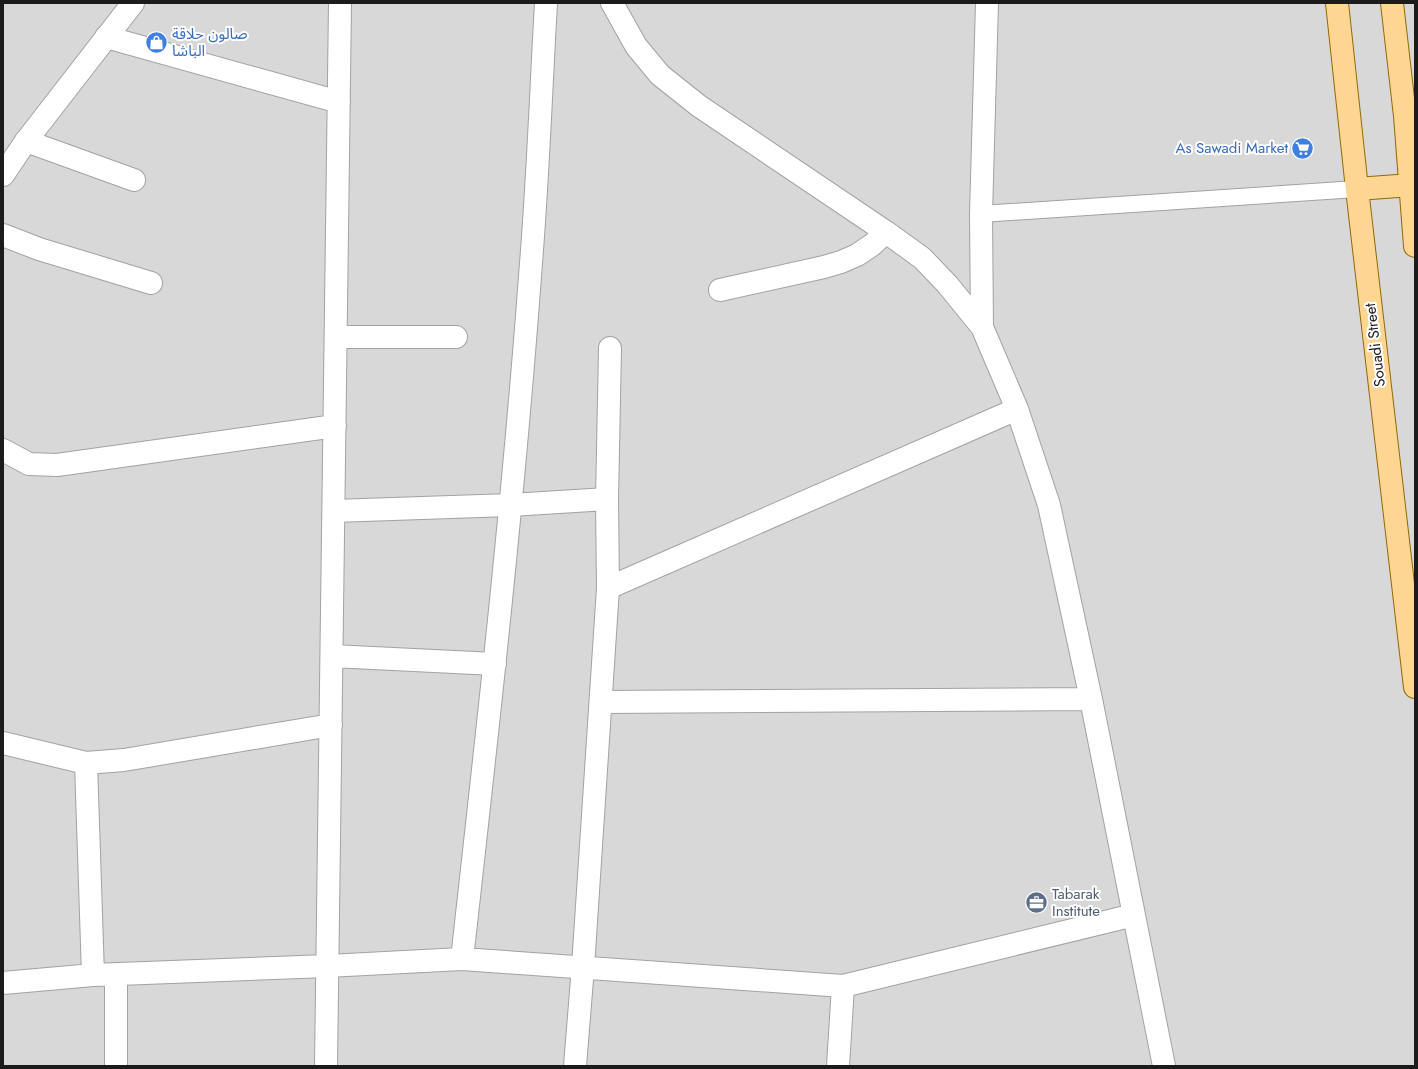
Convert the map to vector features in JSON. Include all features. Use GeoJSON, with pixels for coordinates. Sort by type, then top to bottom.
{"type":"FeatureCollection","features":[{"type":"Feature","properties":{"kind":"main road","name":"Souadi Street"},"geometry":{"type":"LineString","coordinates":[[1337,3],[1357,189],[1415,687]]}},
{"type":"Feature","properties":{"kind":"main road"},"geometry":{"type":"LineString","coordinates":[[1392,3],[1410,115],[1411,185],[1415,246]]}},
{"type":"Feature","properties":{"kind":"main road"},"geometry":{"type":"LineString","coordinates":[[1357,189],[1411,185]]}},
{"type":"Feature","properties":{"kind":"street"},"geometry":{"type":"LineString","coordinates":[[3,175],[26,141],[133,3]]}},
{"type":"Feature","properties":{"kind":"street"},"geometry":{"type":"LineString","coordinates":[[326,1066],[340,3]]}},
{"type":"Feature","properties":{"kind":"street"},"geometry":{"type":"LineString","coordinates":[[462,959],[511,505],[532,262],[546,3]]}},
{"type":"Feature","properties":{"kind":"street"},"geometry":{"type":"LineString","coordinates":[[612,3],[636,46],[660,75],[699,106],[886,232],[922,258],[947,284],[982,328],[1017,409],[1049,505],[1091,699],[1164,1066]]}},
{"type":"Feature","properties":{"kind":"street"},"geometry":{"type":"LineString","coordinates":[[982,328],[982,214],[987,3]]}},
{"type":"Feature","properties":{"kind":"street"},"geometry":{"type":"LineString","coordinates":[[106,37],[339,102]]}},
{"type":"Feature","properties":{"kind":"street"},"geometry":{"type":"LineString","coordinates":[[26,141],[134,180]]}},
{"type":"Feature","properties":{"kind":"street"},"geometry":{"type":"LineString","coordinates":[[720,290],[841,262],[857,255],[886,232]]}},
{"type":"Feature","properties":{"kind":"street"},"geometry":{"type":"LineString","coordinates":[[3,235],[39,249],[151,283]]}},
{"type":"Feature","properties":{"kind":"street"},"geometry":{"type":"LineString","coordinates":[[336,337],[456,337]]}},
{"type":"Feature","properties":{"kind":"street"},"geometry":{"type":"LineString","coordinates":[[575,1066],[608,588],[607,499],[610,348]]}},
{"type":"Feature","properties":{"kind":"street"},"geometry":{"type":"LineString","coordinates":[[608,588],[1017,409]]}},
{"type":"Feature","properties":{"kind":"street"},"geometry":{"type":"LineString","coordinates":[[3,450],[29,464],[57,465],[335,426]]}},
{"type":"Feature","properties":{"kind":"street"},"geometry":{"type":"LineString","coordinates":[[334,511],[511,505],[607,499]]}},
{"type":"Feature","properties":{"kind":"street"},"geometry":{"type":"LineString","coordinates":[[332,656],[495,664]]}},
{"type":"Feature","properties":{"kind":"street"},"geometry":{"type":"LineString","coordinates":[[600,702],[1091,699]]}},
{"type":"Feature","properties":{"kind":"street"},"geometry":{"type":"LineString","coordinates":[[3,743],[86,763],[124,760],[331,725]]}},
{"type":"Feature","properties":{"kind":"street"},"geometry":{"type":"LineString","coordinates":[[86,763],[93,975]]}},
{"type":"Feature","properties":{"kind":"street"},"geometry":{"type":"LineString","coordinates":[[3,983],[93,975],[462,959],[843,986],[1134,915]]}},
{"type":"Feature","properties":{"kind":"street"},"geometry":{"type":"LineString","coordinates":[[116,974],[116,1066]]}},
{"type":"Feature","properties":{"kind":"street"},"geometry":{"type":"LineString","coordinates":[[838,1066],[843,986]]}},
{"type":"Feature","properties":{"kind":"lane"},"geometry":{"type":"LineString","coordinates":[[982,214],[1357,189]]}},
{"type":"Feature","properties":{"kind":"shaded area"},"geometry":{"type":"Polygon","coordinates":[[[3,3],[1415,3],[1415,1066],[3,1066],[3,3]]]}},
{"type":"Feature","properties":{"kind":"place","name":"صالون حلاقة الباشا"},"geometry":{"type":"Point","coordinates":[156,43]}},
{"type":"Feature","properties":{"kind":"place","name":"As Sawadi Market"},"geometry":{"type":"Point","coordinates":[1303,148]}},
{"type":"Feature","properties":{"kind":"place","name":"Tabarak Institute"},"geometry":{"type":"Point","coordinates":[1036,903]}}]}
